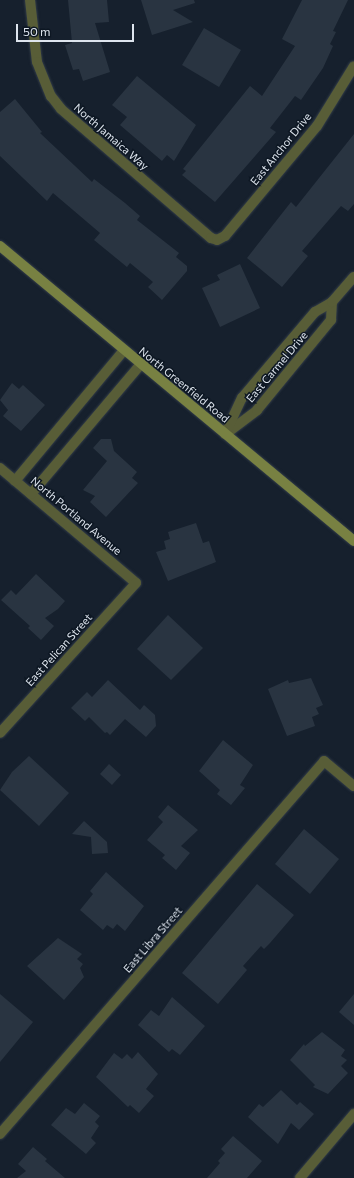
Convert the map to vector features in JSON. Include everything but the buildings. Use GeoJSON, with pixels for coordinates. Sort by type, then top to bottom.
{"type":"FeatureCollection","features":[{"type":"Feature","properties":{"kind":"main road","name":"North Greenfield Road"},"geometry":{"type":"LineString","coordinates":[[0,246],[354,541]]}},
{"type":"Feature","properties":{"kind":"street","name":"North Jamaica Way"},"geometry":{"type":"LineString","coordinates":[[30,0],[37,62],[51,96],[61,109],[210,238],[217,240]]}},
{"type":"Feature","properties":{"kind":"street","name":"East Anchor Drive"},"geometry":{"type":"LineString","coordinates":[[217,240],[225,236],[317,126],[354,66]]}},
{"type":"Feature","properties":{"kind":"street","name":"East Carmel Drive"},"geometry":{"type":"LineString","coordinates":[[225,434],[242,398],[315,312],[332,302],[354,277]]}},
{"type":"Feature","properties":{"kind":"street","name":"East Carmel Drive"},"geometry":{"type":"LineString","coordinates":[[225,434],[257,410],[331,320],[332,302]]}},
{"type":"Feature","properties":{"kind":"street"},"geometry":{"type":"LineString","coordinates":[[15,481],[124,350]]}},
{"type":"Feature","properties":{"kind":"street"},"geometry":{"type":"LineString","coordinates":[[31,494],[141,364]]}},
{"type":"Feature","properties":{"kind":"street","name":"North Portland Avenue"},"geometry":{"type":"LineString","coordinates":[[0,468],[136,583]]}},
{"type":"Feature","properties":{"kind":"street","name":"East Pelican Street"},"geometry":{"type":"LineString","coordinates":[[0,733],[136,583]]}},
{"type":"Feature","properties":{"kind":"street","name":"East Libra Street"},"geometry":{"type":"LineString","coordinates":[[0,1134],[324,761],[354,786]]}},
{"type":"Feature","properties":{"kind":"street"},"geometry":{"type":"LineString","coordinates":[[300,1178],[354,1114]]}}]}
